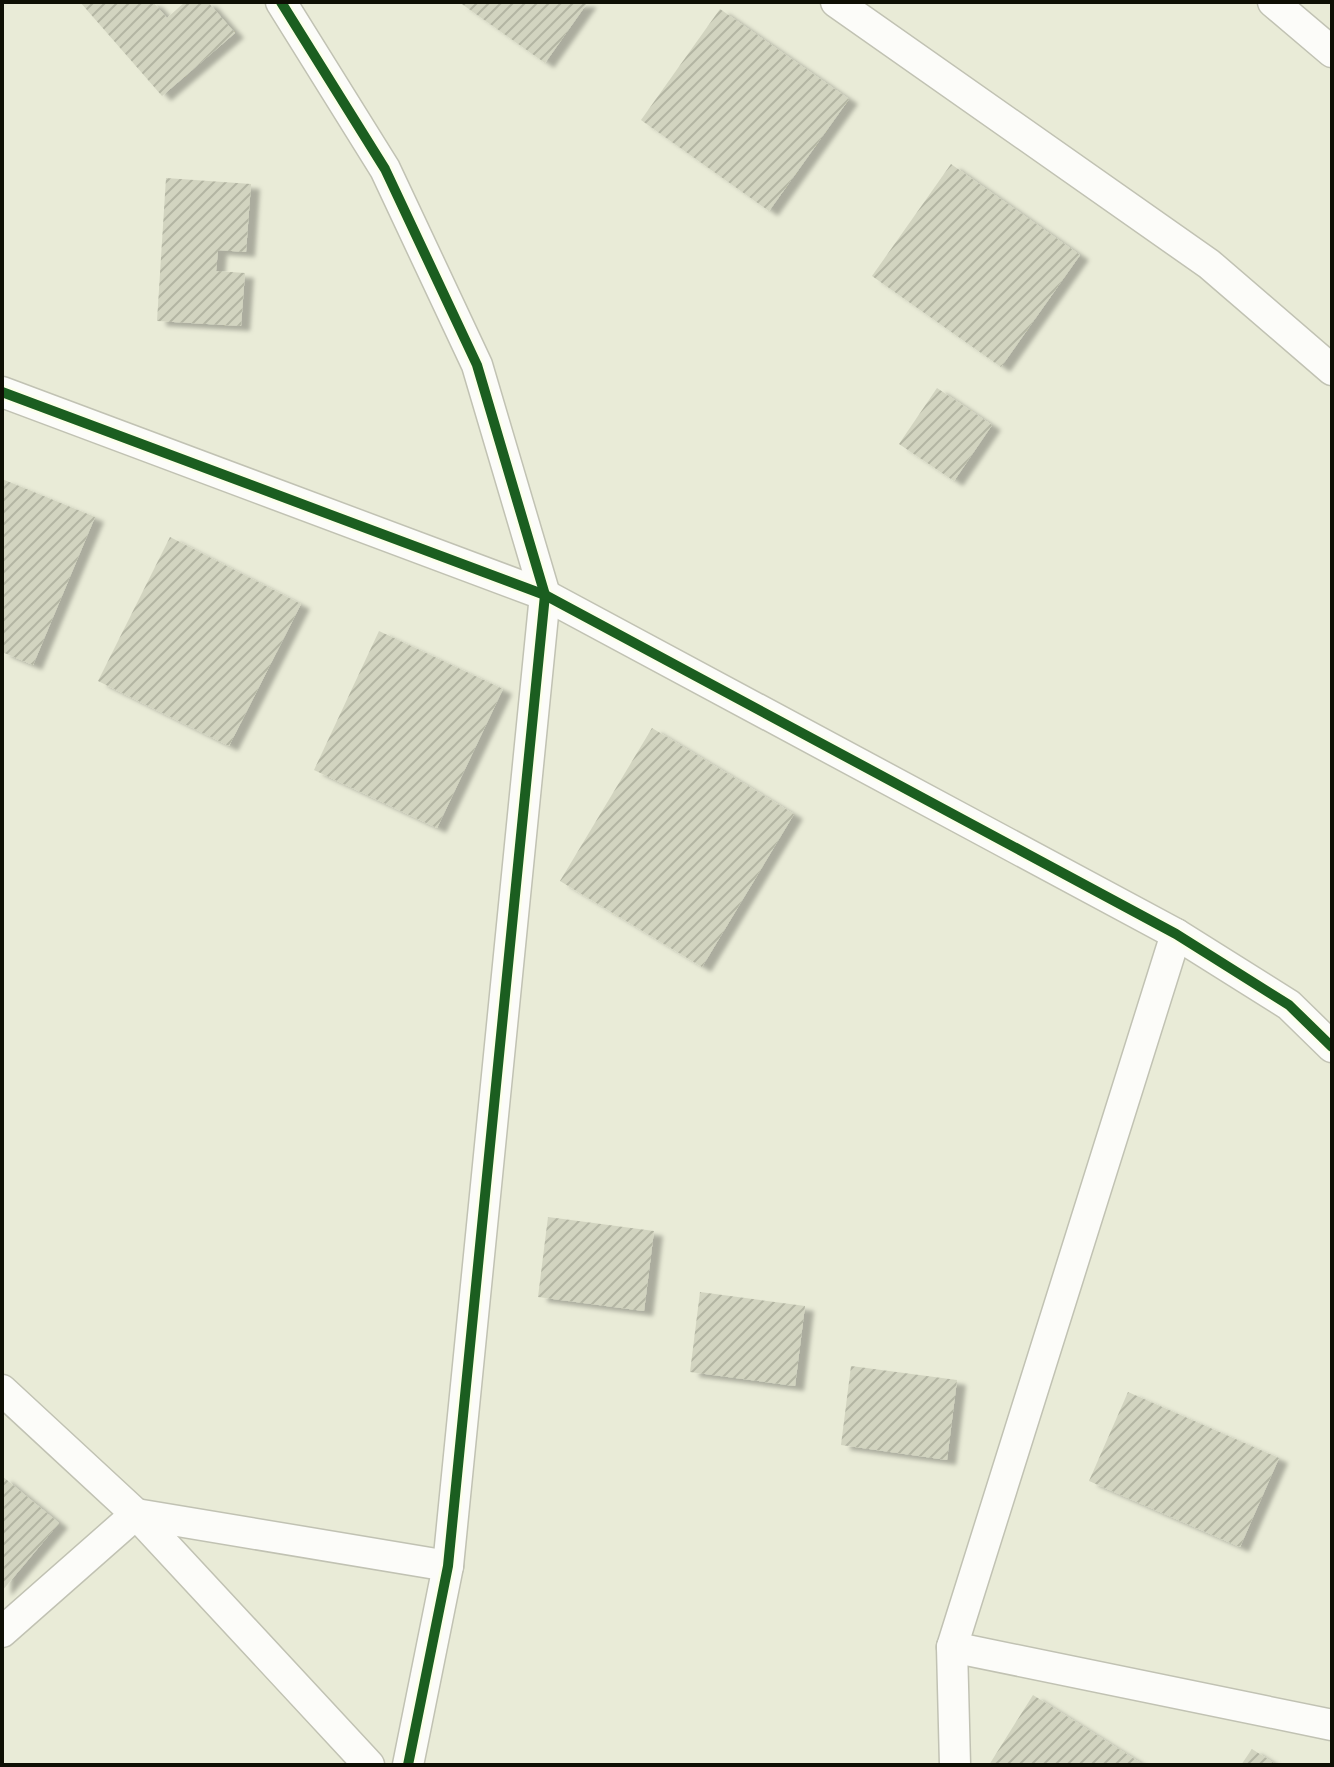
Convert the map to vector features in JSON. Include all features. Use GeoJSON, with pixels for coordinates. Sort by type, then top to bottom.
{"type":"FeatureCollection","features":[{"type":"Feature","properties":{"kind":"street"},"geometry":{"type":"LineString","coordinates":[[281,2],[385,169],[477,365],[545,595],[448,1566],[408,1765]]}},
{"type":"Feature","properties":{"kind":"street"},"geometry":{"type":"LineString","coordinates":[[836,2],[1209,264],[1332,370]]}},
{"type":"Feature","properties":{"kind":"street"},"geometry":{"type":"LineString","coordinates":[[1273,2],[1332,52]]}},
{"type":"Feature","properties":{"kind":"street"},"geometry":{"type":"LineString","coordinates":[[2,392],[545,595],[1176,934],[1289,1005],[1332,1047]]}},
{"type":"Feature","properties":{"kind":"street"},"geometry":{"type":"LineString","coordinates":[[955,1765],[952,1647],[1176,934]]}},
{"type":"Feature","properties":{"kind":"street"},"geometry":{"type":"LineString","coordinates":[[2,1390],[136,1514],[369,1765]]}},
{"type":"Feature","properties":{"kind":"street"},"geometry":{"type":"LineString","coordinates":[[136,1514],[448,1566]]}},
{"type":"Feature","properties":{"kind":"street"},"geometry":{"type":"LineString","coordinates":[[2,1632],[136,1514]]}},
{"type":"Feature","properties":{"kind":"street"},"geometry":{"type":"LineString","coordinates":[[952,1647],[1332,1725]]}},
{"type":"Feature","properties":{"kind":"building"},"geometry":{"type":"Polygon","coordinates":[[[80,2],[153,2],[167,18],[185,2],[208,2],[235,33],[162,96],[80,2]]]}},
{"type":"Feature","properties":{"kind":"building"},"geometry":{"type":"Polygon","coordinates":[[[459,2],[588,2],[545,63],[459,2]]]}},
{"type":"Feature","properties":{"kind":"building"},"geometry":{"type":"Polygon","coordinates":[[[720,9],[849,99],[769,211],[641,120],[720,9]]]}},
{"type":"Feature","properties":{"kind":"building"},"geometry":{"type":"Polygon","coordinates":[[[951,164],[1080,255],[1001,367],[872,276],[951,164]]]}},
{"type":"Feature","properties":{"kind":"building"},"geometry":{"type":"Polygon","coordinates":[[[166,178],[251,184],[246,252],[218,250],[216,271],[245,273],[241,326],[157,321],[166,178]]]}},
{"type":"Feature","properties":{"kind":"building"},"geometry":{"type":"Polygon","coordinates":[[[937,388],[992,425],[954,481],[899,444],[937,388]]]}},
{"type":"Feature","properties":{"kind":"building"},"geometry":{"type":"Polygon","coordinates":[[[2,479],[95,517],[33,665],[2,652],[2,479]]]}},
{"type":"Feature","properties":{"kind":"building"},"geometry":{"type":"Polygon","coordinates":[[[170,537],[301,604],[229,746],[98,681],[170,537]]]}},
{"type":"Feature","properties":{"kind":"building"},"geometry":{"type":"Polygon","coordinates":[[[379,631],[503,689],[437,828],[314,770],[379,631]]]}},
{"type":"Feature","properties":{"kind":"building"},"geometry":{"type":"Polygon","coordinates":[[[652,728],[794,814],[702,967],[560,881],[652,728]]]}},
{"type":"Feature","properties":{"kind":"building"},"geometry":{"type":"Polygon","coordinates":[[[548,1217],[654,1231],[644,1311],[538,1297],[548,1217]]]}},
{"type":"Feature","properties":{"kind":"building"},"geometry":{"type":"Polygon","coordinates":[[[700,1292],[805,1306],[795,1386],[690,1372],[700,1292]]]}},
{"type":"Feature","properties":{"kind":"building"},"geometry":{"type":"Polygon","coordinates":[[[851,1366],[957,1380],[947,1460],[841,1445],[851,1366]]]}},
{"type":"Feature","properties":{"kind":"building"},"geometry":{"type":"Polygon","coordinates":[[[1128,1392],[1279,1458],[1240,1547],[1089,1481],[1128,1392]]]}},
{"type":"Feature","properties":{"kind":"building"},"geometry":{"type":"Polygon","coordinates":[[[2,1476],[59,1523],[2,1591],[2,1476]]]}},
{"type":"Feature","properties":{"kind":"building"},"geometry":{"type":"Polygon","coordinates":[[[1033,1695],[1144,1765],[989,1765],[1033,1695]]]}},
{"type":"Feature","properties":{"kind":"building"},"geometry":{"type":"Polygon","coordinates":[[[1252,1749],[1277,1765],[1241,1765],[1252,1749]]]}},
{"type":"Feature","properties":{"kind":"cycle path"},"geometry":{"type":"LineString","coordinates":[[281,2],[385,169],[477,365],[545,595],[448,1566],[408,1765]]}},
{"type":"Feature","properties":{"kind":"cycle path"},"geometry":{"type":"LineString","coordinates":[[2,392],[545,595],[1176,934],[1289,1005],[1332,1047]]}}]}
